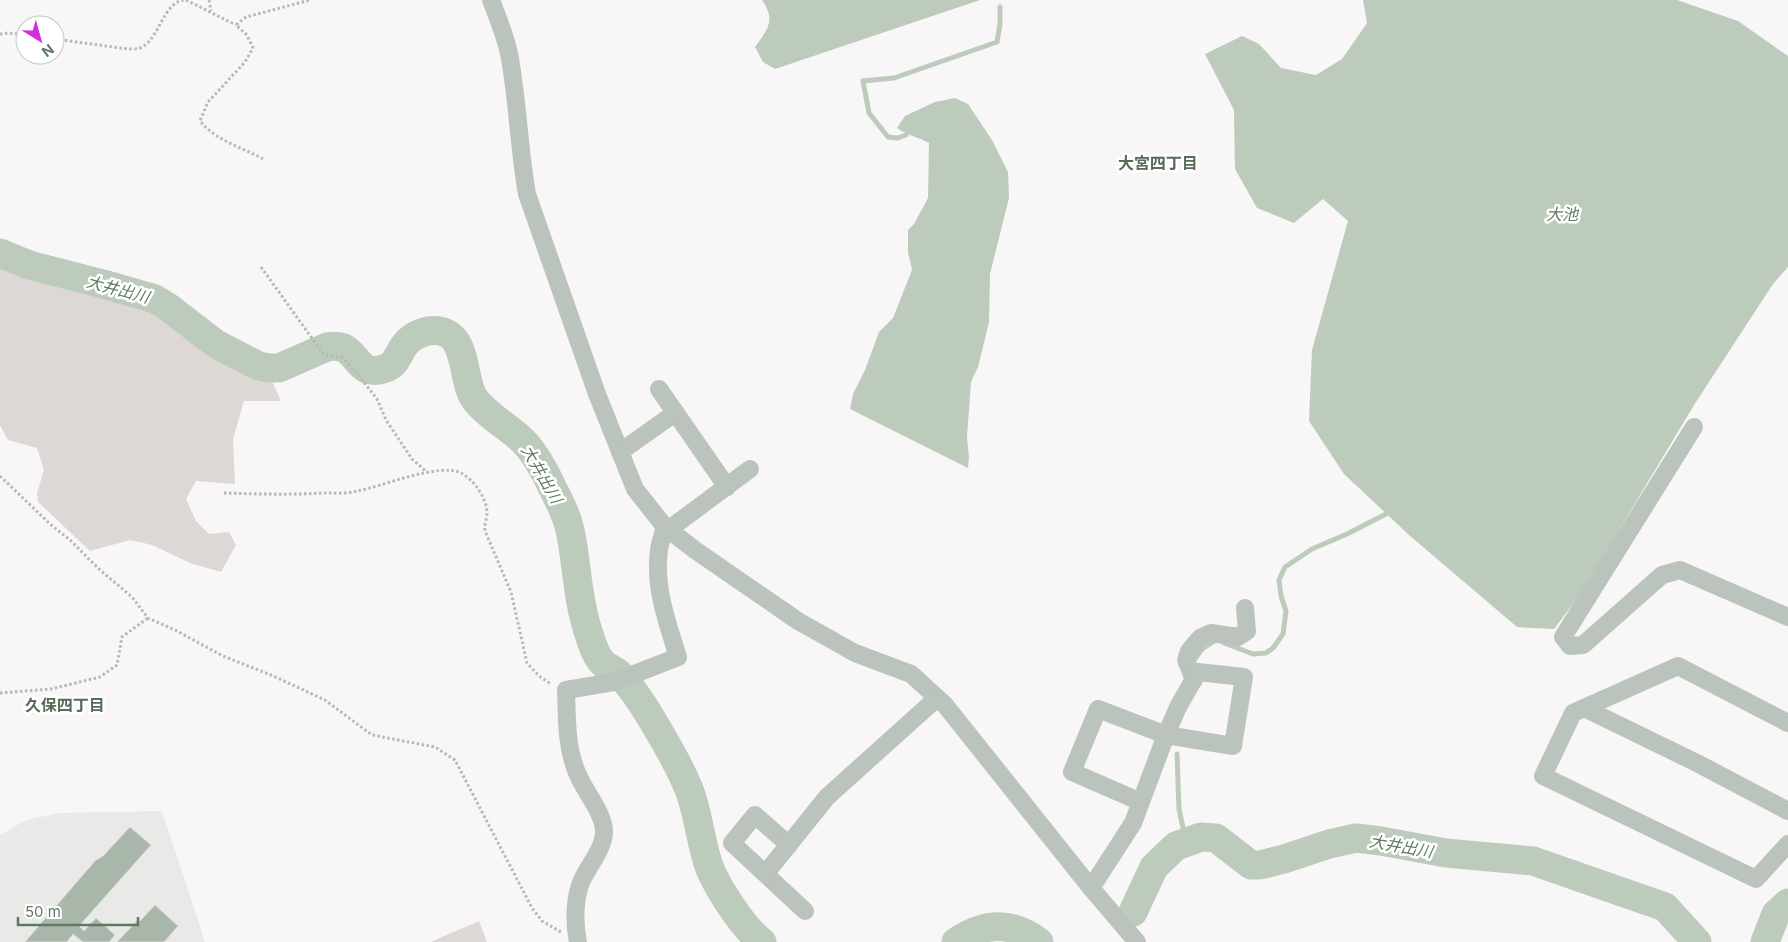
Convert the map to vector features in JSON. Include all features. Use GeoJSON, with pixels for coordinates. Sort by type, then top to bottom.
{"type":"FeatureCollection","features":[{"type":"Feature","properties":{"kind":"street"},"geometry":{"type":"LineString","coordinates":[[491,0],[502,28],[510,58],[522,167],[527,194],[597,394],[635,489],[666,528],[798,621],[855,653],[911,674],[945,705],[1091,888],[1137,942]]}},
{"type":"Feature","properties":{"kind":"street"},"geometry":{"type":"LineString","coordinates":[[659,389],[726,486]]}},
{"type":"Feature","properties":{"kind":"street"},"geometry":{"type":"LineString","coordinates":[[620,452],[675,413]]}},
{"type":"Feature","properties":{"kind":"street"},"geometry":{"type":"LineString","coordinates":[[1694,427],[1564,637],[1570,646],[1583,645],[1662,575],[1680,570],[1788,617]]}},
{"type":"Feature","properties":{"kind":"street"},"geometry":{"type":"LineString","coordinates":[[578,938],[577,890],[597,854],[604,833],[601,818],[576,772],[569,750],[566,690],[614,682],[678,657],[662,604],[658,572],[659,549],[666,528],[750,469]]}},
{"type":"Feature","properties":{"kind":"street"},"geometry":{"type":"LineString","coordinates":[[1194,680],[1186,660],[1190,651],[1200,638],[1211,632],[1238,638],[1246,631],[1245,608]]}},
{"type":"Feature","properties":{"kind":"street"},"geometry":{"type":"LineString","coordinates":[[1788,723],[1678,666],[1573,713],[1543,776],[1756,879],[1788,844]]}},
{"type":"Feature","properties":{"kind":"street"},"geometry":{"type":"LineString","coordinates":[[1091,888],[1133,824],[1166,735],[1178,707],[1198,672],[1244,677],[1233,746],[1166,735],[1098,709],[1072,772],[1141,802]]}},
{"type":"Feature","properties":{"kind":"street"},"geometry":{"type":"LineString","coordinates":[[766,873],[827,797],[937,698]]}},
{"type":"Feature","properties":{"kind":"street"},"geometry":{"type":"LineString","coordinates":[[1584,708],[1697,763],[1788,811]]}},
{"type":"Feature","properties":{"kind":"street"},"geometry":{"type":"LineString","coordinates":[[789,845],[755,815],[732,843],[805,910]]}},
{"type":"Feature","properties":{"kind":"path"},"geometry":{"type":"LineString","coordinates":[[65,40],[128,49],[140,48],[147,43],[179,0],[186,0],[236,24],[247,35],[253,48],[245,62],[208,102],[200,121],[223,140],[263,159]]}},
{"type":"Feature","properties":{"kind":"path"},"geometry":{"type":"LineString","coordinates":[[209,0],[211,11]]}},
{"type":"Feature","properties":{"kind":"path"},"geometry":{"type":"LineString","coordinates":[[236,24],[246,16],[310,0]]}},
{"type":"Feature","properties":{"kind":"path"},"geometry":{"type":"LineString","coordinates":[[0,34],[15,34]]}},
{"type":"Feature","properties":{"kind":"path"},"geometry":{"type":"LineString","coordinates":[[261,267],[324,355],[343,358],[359,376],[377,399],[386,420],[412,459],[428,473]]}},
{"type":"Feature","properties":{"kind":"path"},"geometry":{"type":"LineString","coordinates":[[224,493],[295,494],[356,492],[428,473],[439,471],[459,472],[469,478],[479,491],[486,509],[485,531],[511,592],[528,663],[539,676],[554,686],[566,690]]}},
{"type":"Feature","properties":{"kind":"path"},"geometry":{"type":"LineString","coordinates":[[0,476],[100,570],[132,597],[148,618],[223,656],[271,675],[325,700],[372,735],[435,747],[455,760],[532,908],[542,921],[559,932],[578,938]]}},
{"type":"Feature","properties":{"kind":"path"},"geometry":{"type":"LineString","coordinates":[[0,692],[51,689],[100,677],[117,665],[122,637],[148,618]]}},
{"type":"Feature","properties":{"kind":"shaded area"},"geometry":{"type":"Polygon","coordinates":[[[0,260],[29,271],[153,305],[214,355],[273,383],[281,401],[244,401],[233,439],[235,484],[196,481],[186,499],[196,521],[209,534],[229,532],[236,545],[221,572],[190,563],[152,545],[130,540],[90,551],[38,502],[37,493],[44,470],[37,448],[8,440],[0,425],[0,260]]]}},
{"type":"Feature","properties":{"kind":"shaded area"},"geometry":{"type":"Polygon","coordinates":[[[162,811],[205,942],[0,942],[0,835],[26,820],[60,813],[162,811]]]}},
{"type":"Feature","properties":{"kind":"shaded area"},"geometry":{"type":"Polygon","coordinates":[[[479,921],[487,942],[431,942],[435,940],[479,921]]]}},
{"type":"Feature","properties":{"kind":"water"},"geometry":{"type":"Polygon","coordinates":[[[762,0],[980,0],[775,69],[763,62],[755,47],[769,24],[769,13],[762,0]]]}},
{"type":"Feature","properties":{"kind":"water","name":"大池"},"geometry":{"type":"Polygon","coordinates":[[[1363,0],[1677,0],[1738,21],[1788,56],[1788,267],[1773,284],[1694,405],[1582,592],[1554,629],[1517,627],[1409,535],[1344,474],[1309,421],[1312,350],[1348,221],[1323,199],[1294,223],[1257,208],[1235,169],[1234,110],[1205,54],[1242,36],[1259,44],[1281,68],[1316,75],[1342,59],[1367,23],[1363,0]]]}},
{"type":"Feature","properties":{"kind":"water"},"geometry":{"type":"Polygon","coordinates":[[[955,98],[968,104],[992,140],[1008,172],[1009,198],[990,274],[989,322],[978,367],[971,382],[967,436],[968,468],[850,409],[853,394],[865,370],[879,332],[893,318],[912,270],[908,252],[908,230],[914,224],[928,198],[929,143],[897,128],[905,116],[935,102],[955,98]]]}},
{"type":"Feature","properties":{"kind":"building"},"geometry":{"type":"Polygon","coordinates":[[[130,827],[151,845],[79,926],[84,931],[96,918],[115,935],[109,942],[83,942],[73,934],[67,942],[25,942],[95,861],[103,856],[130,827]]]}},
{"type":"Feature","properties":{"kind":"building"},"geometry":{"type":"Polygon","coordinates":[[[155,905],[178,926],[164,942],[117,942],[137,921],[140,921],[155,905]]]}},
{"type":"Feature","properties":{"kind":"waterway"},"geometry":{"type":"LineString","coordinates":[[906,135],[898,138],[888,137],[869,113],[863,81],[894,78],[997,42],[1000,7]]}},
{"type":"Feature","properties":{"kind":"waterway","name":"大井出川"},"geometry":{"type":"LineString","coordinates":[[0,253],[29,265],[155,299],[216,344],[259,366],[269,368],[279,368],[327,347],[336,346],[344,348],[365,368],[377,370],[393,364],[408,341],[423,332],[441,331],[453,338],[461,353],[470,391],[474,398],[484,410],[526,444],[546,475],[569,525],[584,619],[594,649],[602,662],[616,671],[634,691],[668,746],[692,797],[704,849],[714,878],[740,919],[762,942]]}},
{"type":"Feature","properties":{"kind":"waterway"},"geometry":{"type":"LineString","coordinates":[[1224,643],[1253,654],[1266,653],[1273,648],[1283,634],[1286,611],[1281,596],[1279,580],[1285,567],[1312,549],[1386,514]]}},
{"type":"Feature","properties":{"kind":"waterway"},"geometry":{"type":"LineString","coordinates":[[1195,659],[1202,649],[1213,642]]}},
{"type":"Feature","properties":{"kind":"waterway"},"geometry":{"type":"LineString","coordinates":[[1177,754],[1179,809],[1186,842]]}},
{"type":"Feature","properties":{"kind":"waterway","name":"大井出川"},"geometry":{"type":"LineString","coordinates":[[1133,912],[1154,867],[1176,846],[1201,837],[1216,838],[1251,865],[1260,865],[1284,859],[1329,844],[1356,838],[1446,853],[1533,861],[1665,907],[1697,942]]}},
{"type":"Feature","properties":{"kind":"waterway","name":"大井出川"},"geometry":{"type":"LineString","coordinates":[[1765,942],[1776,914],[1788,903]]}},
{"type":"Feature","properties":{"kind":"waterway","name":"大井出川"},"geometry":{"type":"LineString","coordinates":[[956,942],[977,931],[998,927],[1018,930],[1039,942]]}},
{"type":"Feature","properties":{"kind":"district","name":"大宮四丁目"},"geometry":{"type":"Point","coordinates":[1158,163]}},
{"type":"Feature","properties":{"kind":"district","name":"久保四丁目"},"geometry":{"type":"Point","coordinates":[65,705]}}]}
